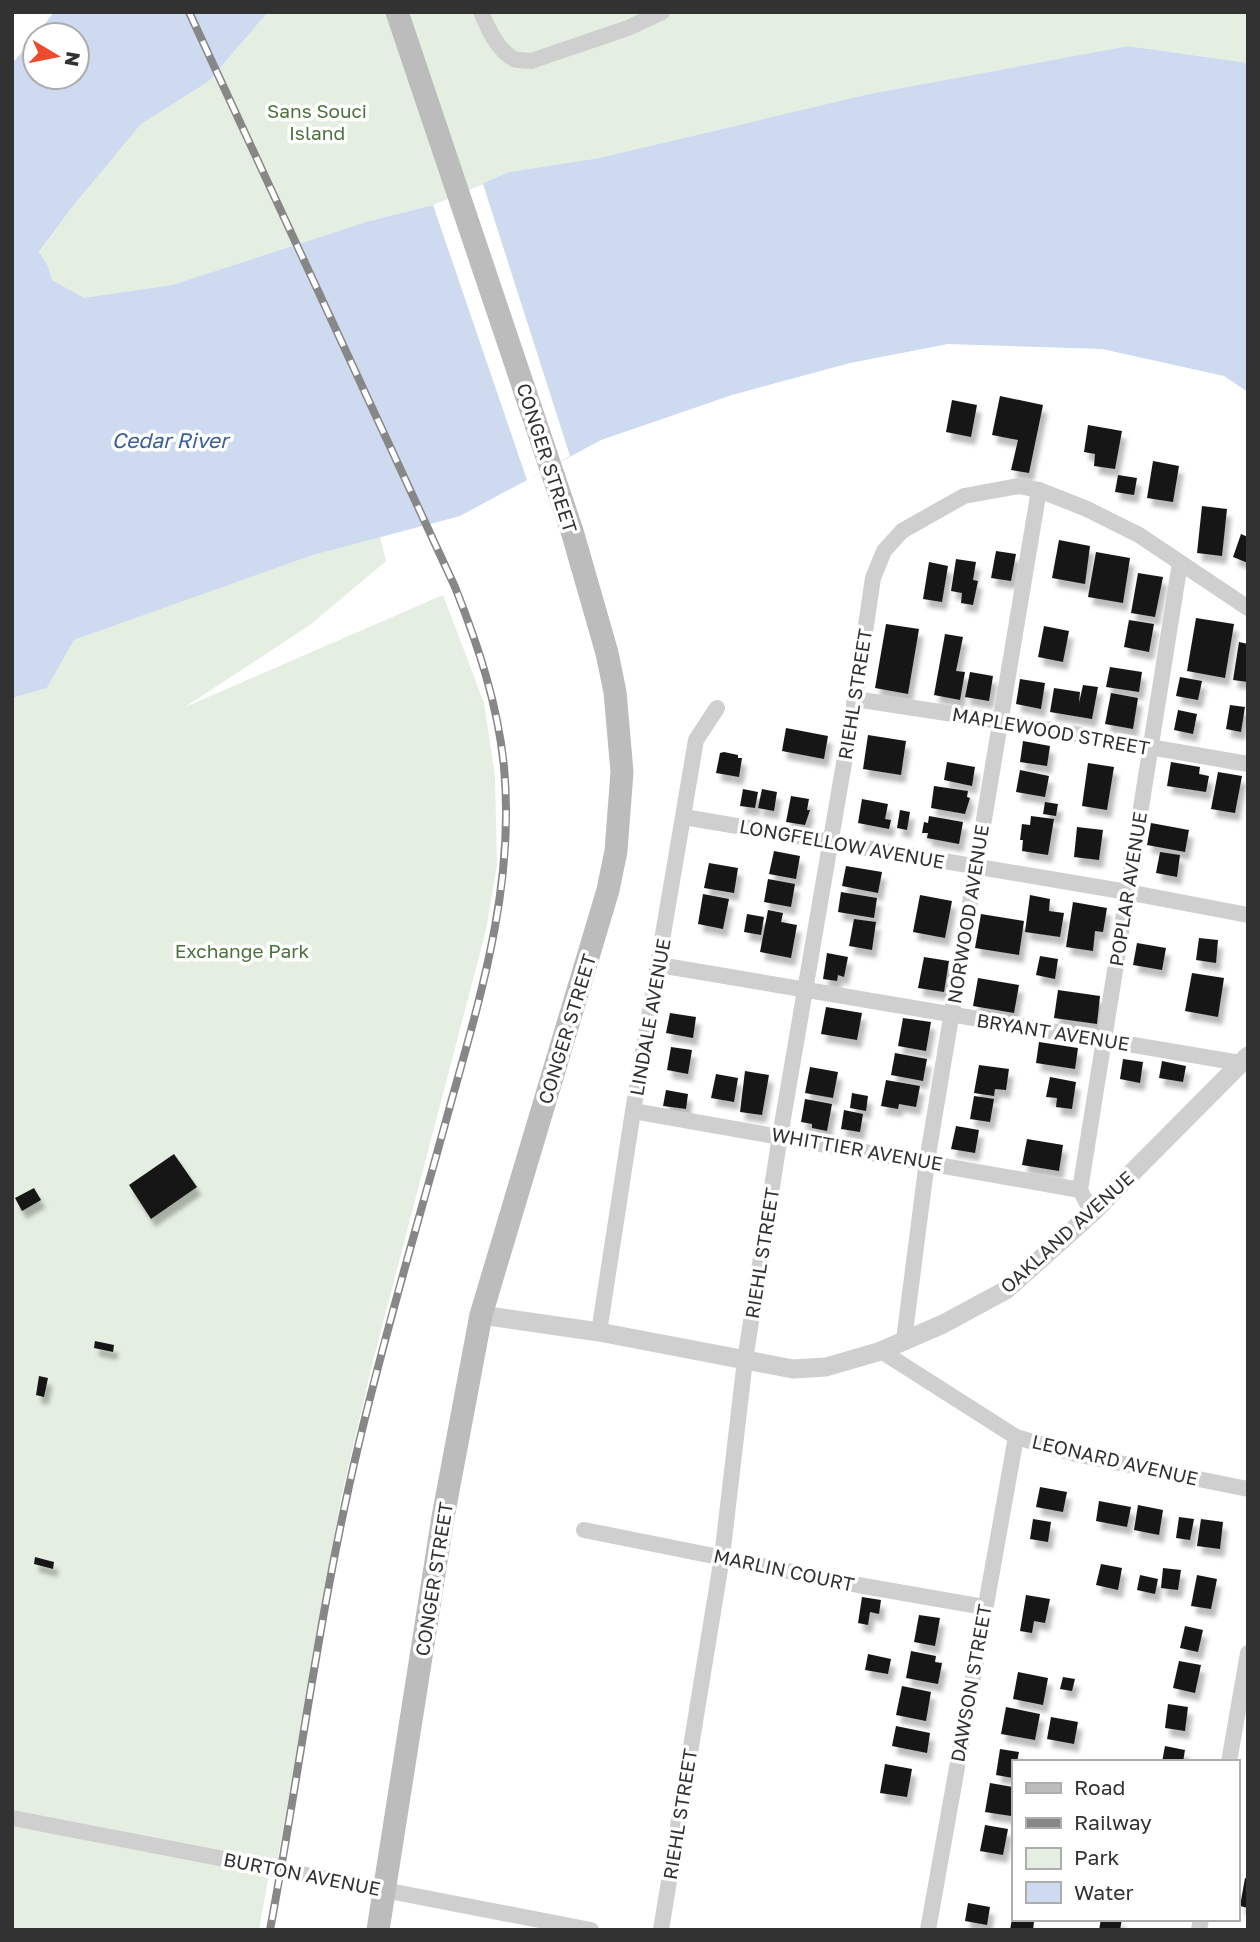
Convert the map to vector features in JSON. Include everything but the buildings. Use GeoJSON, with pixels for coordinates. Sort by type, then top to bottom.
{"type":"FeatureCollection","features":[{"type":"Feature","properties":{"kind":"main road","name":"CONGER STREET"},"geometry":{"type":"LineString","coordinates":[[378,1930],[443,1517],[481,1315],[608,890],[617,838],[622,772],[615,692],[607,653],[568,519],[397,12]]}},
{"type":"Feature","properties":{"kind":"street"},"geometry":{"type":"LineString","coordinates":[[481,12],[489,32],[502,48],[514,59],[531,61],[628,28],[662,12]]}},
{"type":"Feature","properties":{"kind":"street","name":"RIEHL STREET"},"geometry":{"type":"LineString","coordinates":[[661,1930],[722,1557],[745,1360],[780,1136],[855,699],[873,578],[884,551],[902,531],[964,496],[1018,486],[1038,490],[1087,509],[1139,535],[1248,608]]}},
{"type":"Feature","properties":{"kind":"street","name":"NORWOOD AVENUE"},"geometry":{"type":"LineString","coordinates":[[904,1340],[928,1161],[1038,490]]}},
{"type":"Feature","properties":{"kind":"street","name":"POPLAR AVENUE"},"geometry":{"type":"LineString","coordinates":[[1080,1189],[1180,563]]}},
{"type":"Feature","properties":{"kind":"street","name":"MAPLEWOOD STREET"},"geometry":{"type":"LineString","coordinates":[[855,699],[1248,764]]}},
{"type":"Feature","properties":{"kind":"street","name":"LINDALE AVENUE"},"geometry":{"type":"LineString","coordinates":[[599,1332],[633,1111],[696,740],[717,708]]}},
{"type":"Feature","properties":{"kind":"street","name":"LONGFELLOW AVENUE"},"geometry":{"type":"LineString","coordinates":[[684,817],[1248,915]]}},
{"type":"Feature","properties":{"kind":"street","name":"BRYANT AVENUE"},"geometry":{"type":"LineString","coordinates":[[659,965],[1104,1040],[1244,1060]]}},
{"type":"Feature","properties":{"kind":"street","name":"OAKLAND AVENUE"},"geometry":{"type":"LineString","coordinates":[[481,1315],[599,1332],[793,1369],[827,1367],[881,1351],[943,1324],[1006,1290],[1093,1213],[1244,1060]]}},
{"type":"Feature","properties":{"kind":"street","name":"WHITTIER AVENUE"},"geometry":{"type":"LineString","coordinates":[[633,1111],[1080,1189]]}},
{"type":"Feature","properties":{"kind":"street"},"geometry":{"type":"LineString","coordinates":[[1080,1189],[1093,1213]]}},
{"type":"Feature","properties":{"kind":"street","name":"LEONARD AVENUE"},"geometry":{"type":"LineString","coordinates":[[881,1351],[1016,1437],[1075,1454],[1248,1489]]}},
{"type":"Feature","properties":{"kind":"street","name":"DAWSON STREET"},"geometry":{"type":"LineString","coordinates":[[928,1930],[1016,1437]]}},
{"type":"Feature","properties":{"kind":"street","name":"MARLIN COURT"},"geometry":{"type":"LineString","coordinates":[[584,1530],[858,1586],[984,1607]]}},
{"type":"Feature","properties":{"kind":"street"},"geometry":{"type":"LineString","coordinates":[[1228,1760],[1248,1653]]}},
{"type":"Feature","properties":{"kind":"street","name":"BURTON AVENUE"},"geometry":{"type":"LineString","coordinates":[[12,1818],[592,1930]]}},
{"type":"Feature","properties":{"kind":"green space","name":"Sans Souci Island"},"geometry":{"type":"Polygon","coordinates":[[[268,12],[1248,12],[1248,63],[1128,46],[869,94],[599,158],[509,172],[433,205],[369,221],[172,285],[84,299],[52,280],[48,266],[39,253],[73,206],[141,124],[208,82],[268,12]]]}},
{"type":"Feature","properties":{"kind":"green space","name":"Exchange Park"},"geometry":{"type":"Polygon","coordinates":[[[380,537],[386,561],[310,625],[185,707],[443,595],[484,703],[495,776],[497,865],[486,930],[374,1357],[341,1498],[276,1869],[270,1869],[259,1930],[12,1930],[12,698],[47,688],[74,640],[313,555],[380,537]]]}},
{"type":"Feature","properties":{"kind":"water","name":"Cedar River"},"geometry":{"type":"Polygon","coordinates":[[[54,12],[268,12],[208,82],[141,124],[39,252],[48,266],[52,280],[84,298],[172,285],[369,221],[433,205],[509,172],[599,158],[869,94],[1128,46],[1248,63],[1248,392],[1224,376],[1102,349],[948,344],[850,363],[732,395],[601,440],[460,516],[313,555],[74,640],[47,688],[12,698],[12,64],[21,53],[21,91],[91,91],[91,21],[47,21],[54,12]]]}},
{"type":"Feature","properties":{"kind":"pier"},"geometry":{"type":"Polygon","coordinates":[[[483,184],[570,456],[527,480],[433,205],[483,184]]]}},
{"type":"Feature","properties":{"kind":"railway"},"geometry":{"type":"LineString","coordinates":[[189,12],[455,587],[472,631],[492,698],[504,767],[506,811],[500,896],[484,981],[379,1361],[332,1567],[270,1930]]}}]}
